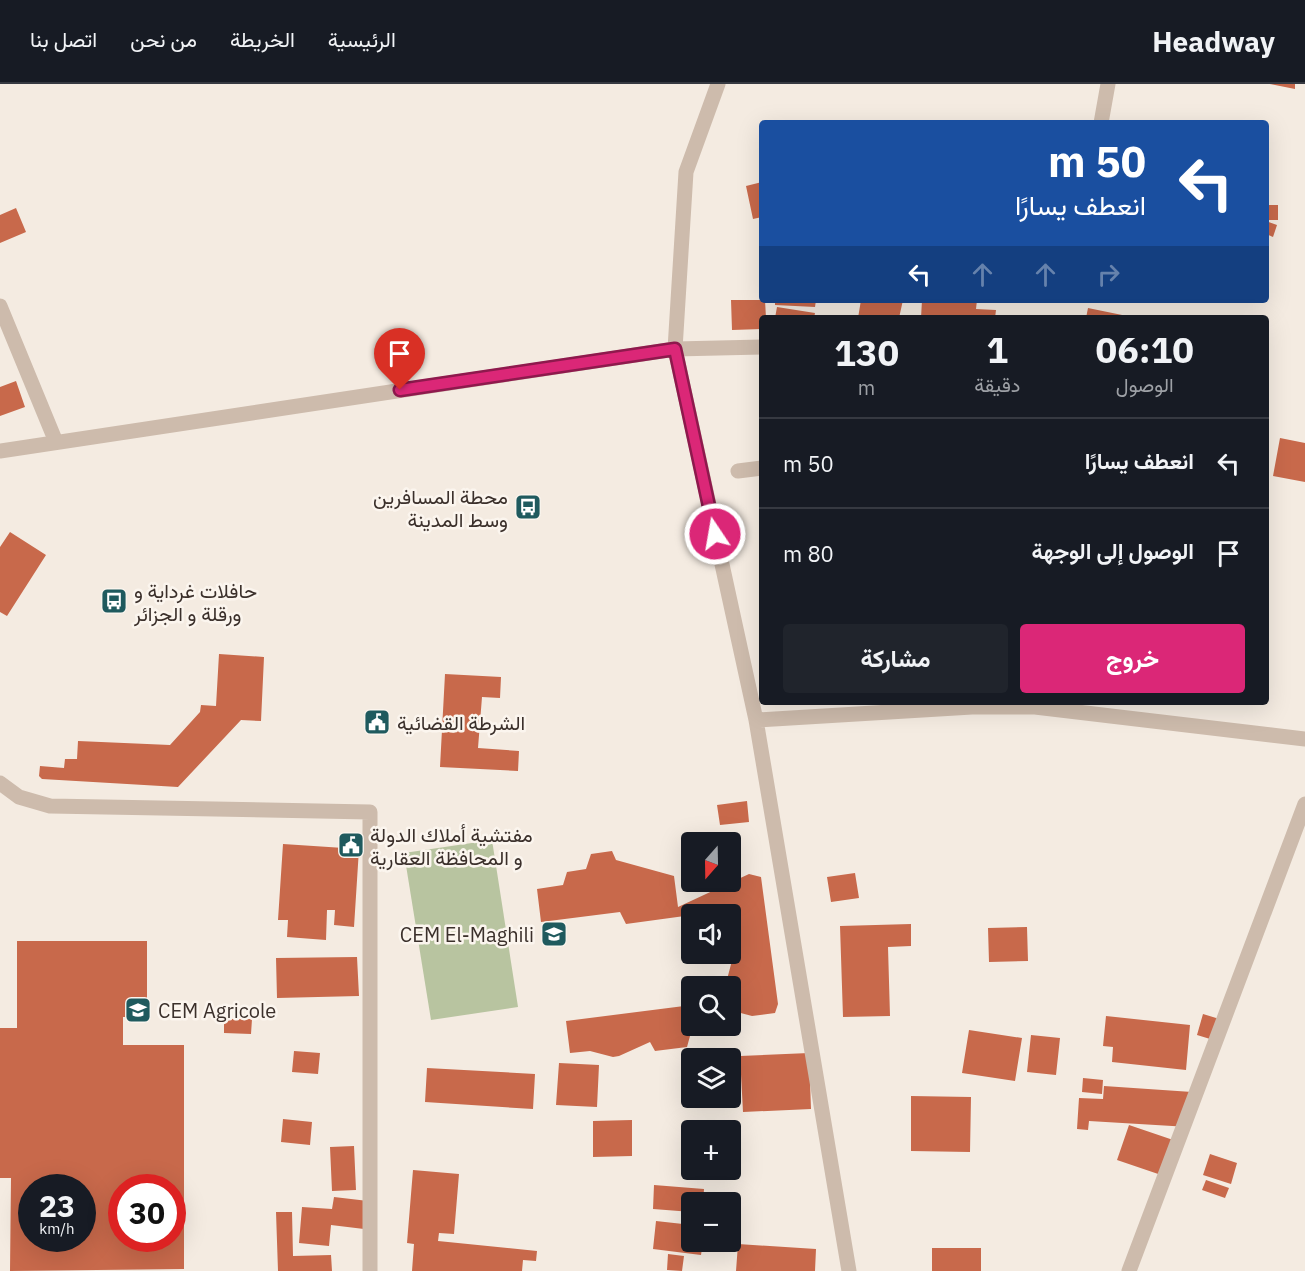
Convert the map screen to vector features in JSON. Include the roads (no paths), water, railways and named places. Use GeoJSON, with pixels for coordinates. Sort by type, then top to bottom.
{"type":"FeatureCollection","features":[{"type":"Feature","properties":{"kind":"street"},"geometry":{"type":"LineString","coordinates":[[718,84],[686,172],[675,349],[756,720],[849,1271]]}},
{"type":"Feature","properties":{"kind":"street"},"geometry":{"type":"LineString","coordinates":[[1102,120],[1108,84]]}},
{"type":"Feature","properties":{"kind":"street"},"geometry":{"type":"LineString","coordinates":[[0,306],[56,442]]}},
{"type":"Feature","properties":{"kind":"street"},"geometry":{"type":"LineString","coordinates":[[0,451],[675,349],[759,346]]}},
{"type":"Feature","properties":{"kind":"street"},"geometry":{"type":"LineString","coordinates":[[738,471],[759,468]]}},
{"type":"Feature","properties":{"kind":"street"},"geometry":{"type":"LineString","coordinates":[[756,720],[958,705]]}},
{"type":"Feature","properties":{"kind":"street"},"geometry":{"type":"LineString","coordinates":[[993,705],[1035,707],[1305,740]]}},
{"type":"Feature","properties":{"kind":"street"},"geometry":{"type":"LineString","coordinates":[[0,783],[19,797],[50,806],[370,812],[370,1271]]}},
{"type":"Feature","properties":{"kind":"street"},"geometry":{"type":"LineString","coordinates":[[1129,1271],[1305,804]]}},
{"type":"Feature","properties":{"kind":"place","name":"محطة المسافرين وسط المدينة"},"geometry":{"type":"Point","coordinates":[528,507]}},
{"type":"Feature","properties":{"kind":"place","name":"حافلات غرداية و ورقلة و الجزائر"},"geometry":{"type":"Point","coordinates":[114,601]}},
{"type":"Feature","properties":{"kind":"place","name":"الشرطة القضائية"},"geometry":{"type":"Point","coordinates":[377,722]}},
{"type":"Feature","properties":{"kind":"place","name":"مفتشية أملاك الدولة و المحافظة العقارية"},"geometry":{"type":"Point","coordinates":[351,845]}},
{"type":"Feature","properties":{"kind":"place","name":"CEM El-Maghili"},"geometry":{"type":"Point","coordinates":[554,934]}},
{"type":"Feature","properties":{"kind":"place","name":"CEM Agricole"},"geometry":{"type":"Point","coordinates":[138,1010]}}]}
